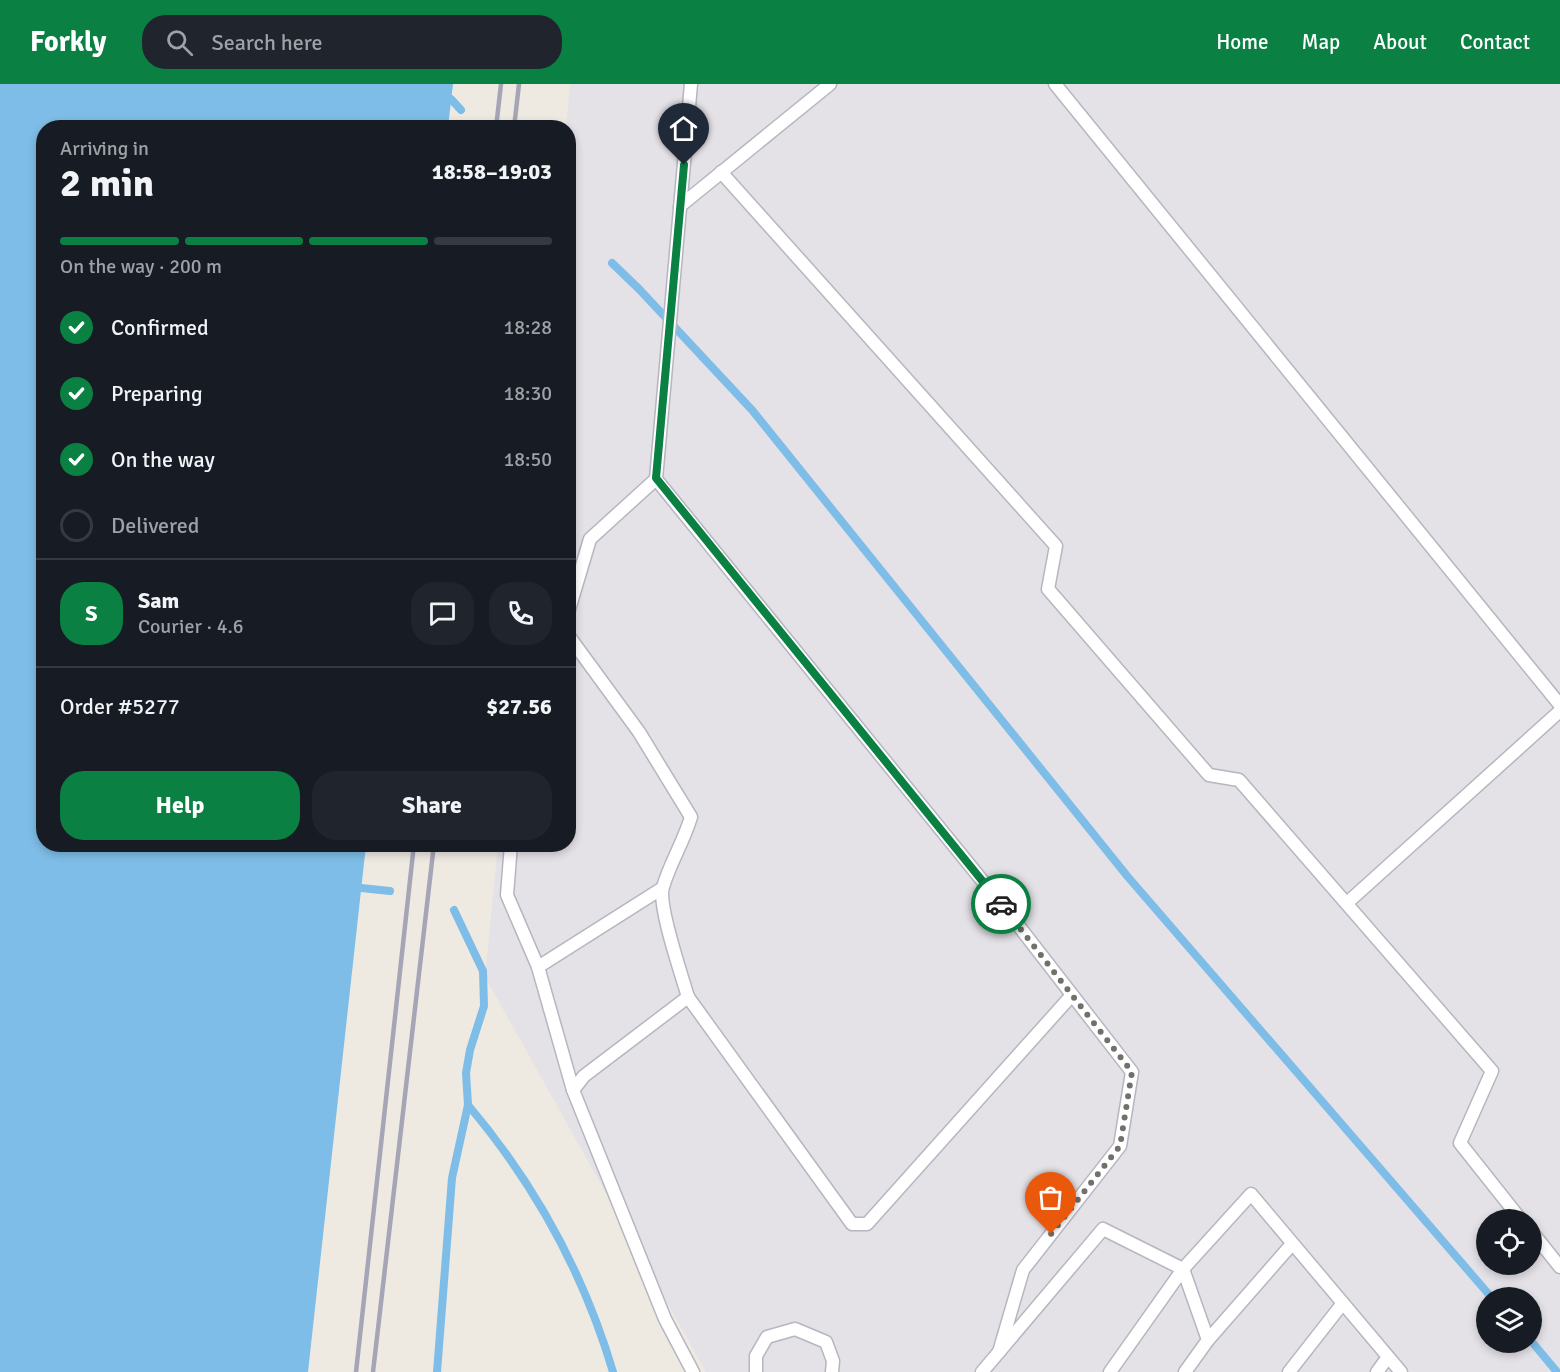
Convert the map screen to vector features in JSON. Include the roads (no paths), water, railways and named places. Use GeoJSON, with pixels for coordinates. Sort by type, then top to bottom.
{"type":"FeatureCollection","features":[{"type":"Feature","properties":{"kind":"lane"},"geometry":{"type":"LineString","coordinates":[[576,586],[590,539],[656,478],[691,84]]}},
{"type":"Feature","properties":{"kind":"lane"},"geometry":{"type":"LineString","coordinates":[[680,206],[830,84]]}},
{"type":"Feature","properties":{"kind":"lane"},"geometry":{"type":"LineString","coordinates":[[1055,84],[1560,705]]}},
{"type":"Feature","properties":{"kind":"lane"},"geometry":{"type":"LineString","coordinates":[[721,172],[1056,546],[1048,589],[1209,775],[1239,780],[1492,1071],[1460,1143],[1512,1209]]}},
{"type":"Feature","properties":{"kind":"lane"},"geometry":{"type":"LineString","coordinates":[[656,478],[1132,1072],[1120,1146],[1023,1270],[999,1352]]}},
{"type":"Feature","properties":{"kind":"lane"},"geometry":{"type":"LineString","coordinates":[[538,967],[662,889],[685,837],[691,817],[639,732],[576,646]]}},
{"type":"Feature","properties":{"kind":"lane"},"geometry":{"type":"LineString","coordinates":[[1347,903],[1560,711]]}},
{"type":"Feature","properties":{"kind":"lane"},"geometry":{"type":"LineString","coordinates":[[510,852],[507,895],[538,967],[573,1090],[665,1319],[693,1372]]}},
{"type":"Feature","properties":{"kind":"lane"},"geometry":{"type":"LineString","coordinates":[[662,889],[672,943],[688,997],[852,1224],[867,1224],[1072,995]]}},
{"type":"Feature","properties":{"kind":"lane"},"geometry":{"type":"LineString","coordinates":[[573,1090],[585,1076],[688,997]]}},
{"type":"Feature","properties":{"kind":"lane"},"geometry":{"type":"LineString","coordinates":[[1110,1372],[1183,1269],[1251,1194],[1401,1372]]}},
{"type":"Feature","properties":{"kind":"lane"},"geometry":{"type":"LineString","coordinates":[[982,1372],[1102,1229],[1183,1269],[1208,1340]]}},
{"type":"Feature","properties":{"kind":"lane"},"geometry":{"type":"LineString","coordinates":[[1185,1372],[1208,1340],[1292,1244]]}},
{"type":"Feature","properties":{"kind":"lane"},"geometry":{"type":"LineString","coordinates":[[1542,1245],[1560,1268]]}},
{"type":"Feature","properties":{"kind":"lane"},"geometry":{"type":"LineString","coordinates":[[1289,1372],[1342,1303]]}},
{"type":"Feature","properties":{"kind":"lane"},"geometry":{"type":"LineString","coordinates":[[756,1372],[756,1356],[767,1337],[795,1329],[826,1342],[833,1360],[832,1372]]}},
{"type":"Feature","properties":{"kind":"lane"},"geometry":{"type":"LineString","coordinates":[[1377,1372],[1388,1357]]}},
{"type":"Feature","properties":{"kind":"water"},"geometry":{"type":"Polygon","coordinates":[[[0,84],[453,84],[449,120],[36,120],[36,852],[365,852],[308,1372],[0,1372],[0,84]]]}},
{"type":"Feature","properties":{"kind":"waterway"},"geometry":{"type":"LineString","coordinates":[[451,99],[461,110]]}},
{"type":"Feature","properties":{"kind":"waterway"},"geometry":{"type":"LineString","coordinates":[[612,263],[752,410],[1128,877],[1482,1287]]}},
{"type":"Feature","properties":{"kind":"waterway"},"geometry":{"type":"LineString","coordinates":[[361,888],[390,891]]}},
{"type":"Feature","properties":{"kind":"waterway"},"geometry":{"type":"LineString","coordinates":[[437,1372],[452,1178],[468,1105],[466,1073],[470,1050],[484,1006],[483,971],[454,910]]}},
{"type":"Feature","properties":{"kind":"waterway"},"geometry":{"type":"LineString","coordinates":[[468,1105],[514,1166],[554,1231],[587,1300],[613,1372]]}},
{"type":"Feature","properties":{"kind":"waterway"},"geometry":{"type":"LineString","coordinates":[[1541,1353],[1557,1372]]}},
{"type":"Feature","properties":{"kind":"railway"},"geometry":{"type":"LineString","coordinates":[[497,120],[501,84]]}},
{"type":"Feature","properties":{"kind":"railway"},"geometry":{"type":"LineString","coordinates":[[515,120],[519,84]]}},
{"type":"Feature","properties":{"kind":"railway"},"geometry":{"type":"LineString","coordinates":[[356,1372],[413,852]]}},
{"type":"Feature","properties":{"kind":"railway"},"geometry":{"type":"LineString","coordinates":[[373,1372],[433,852]]}}]}
